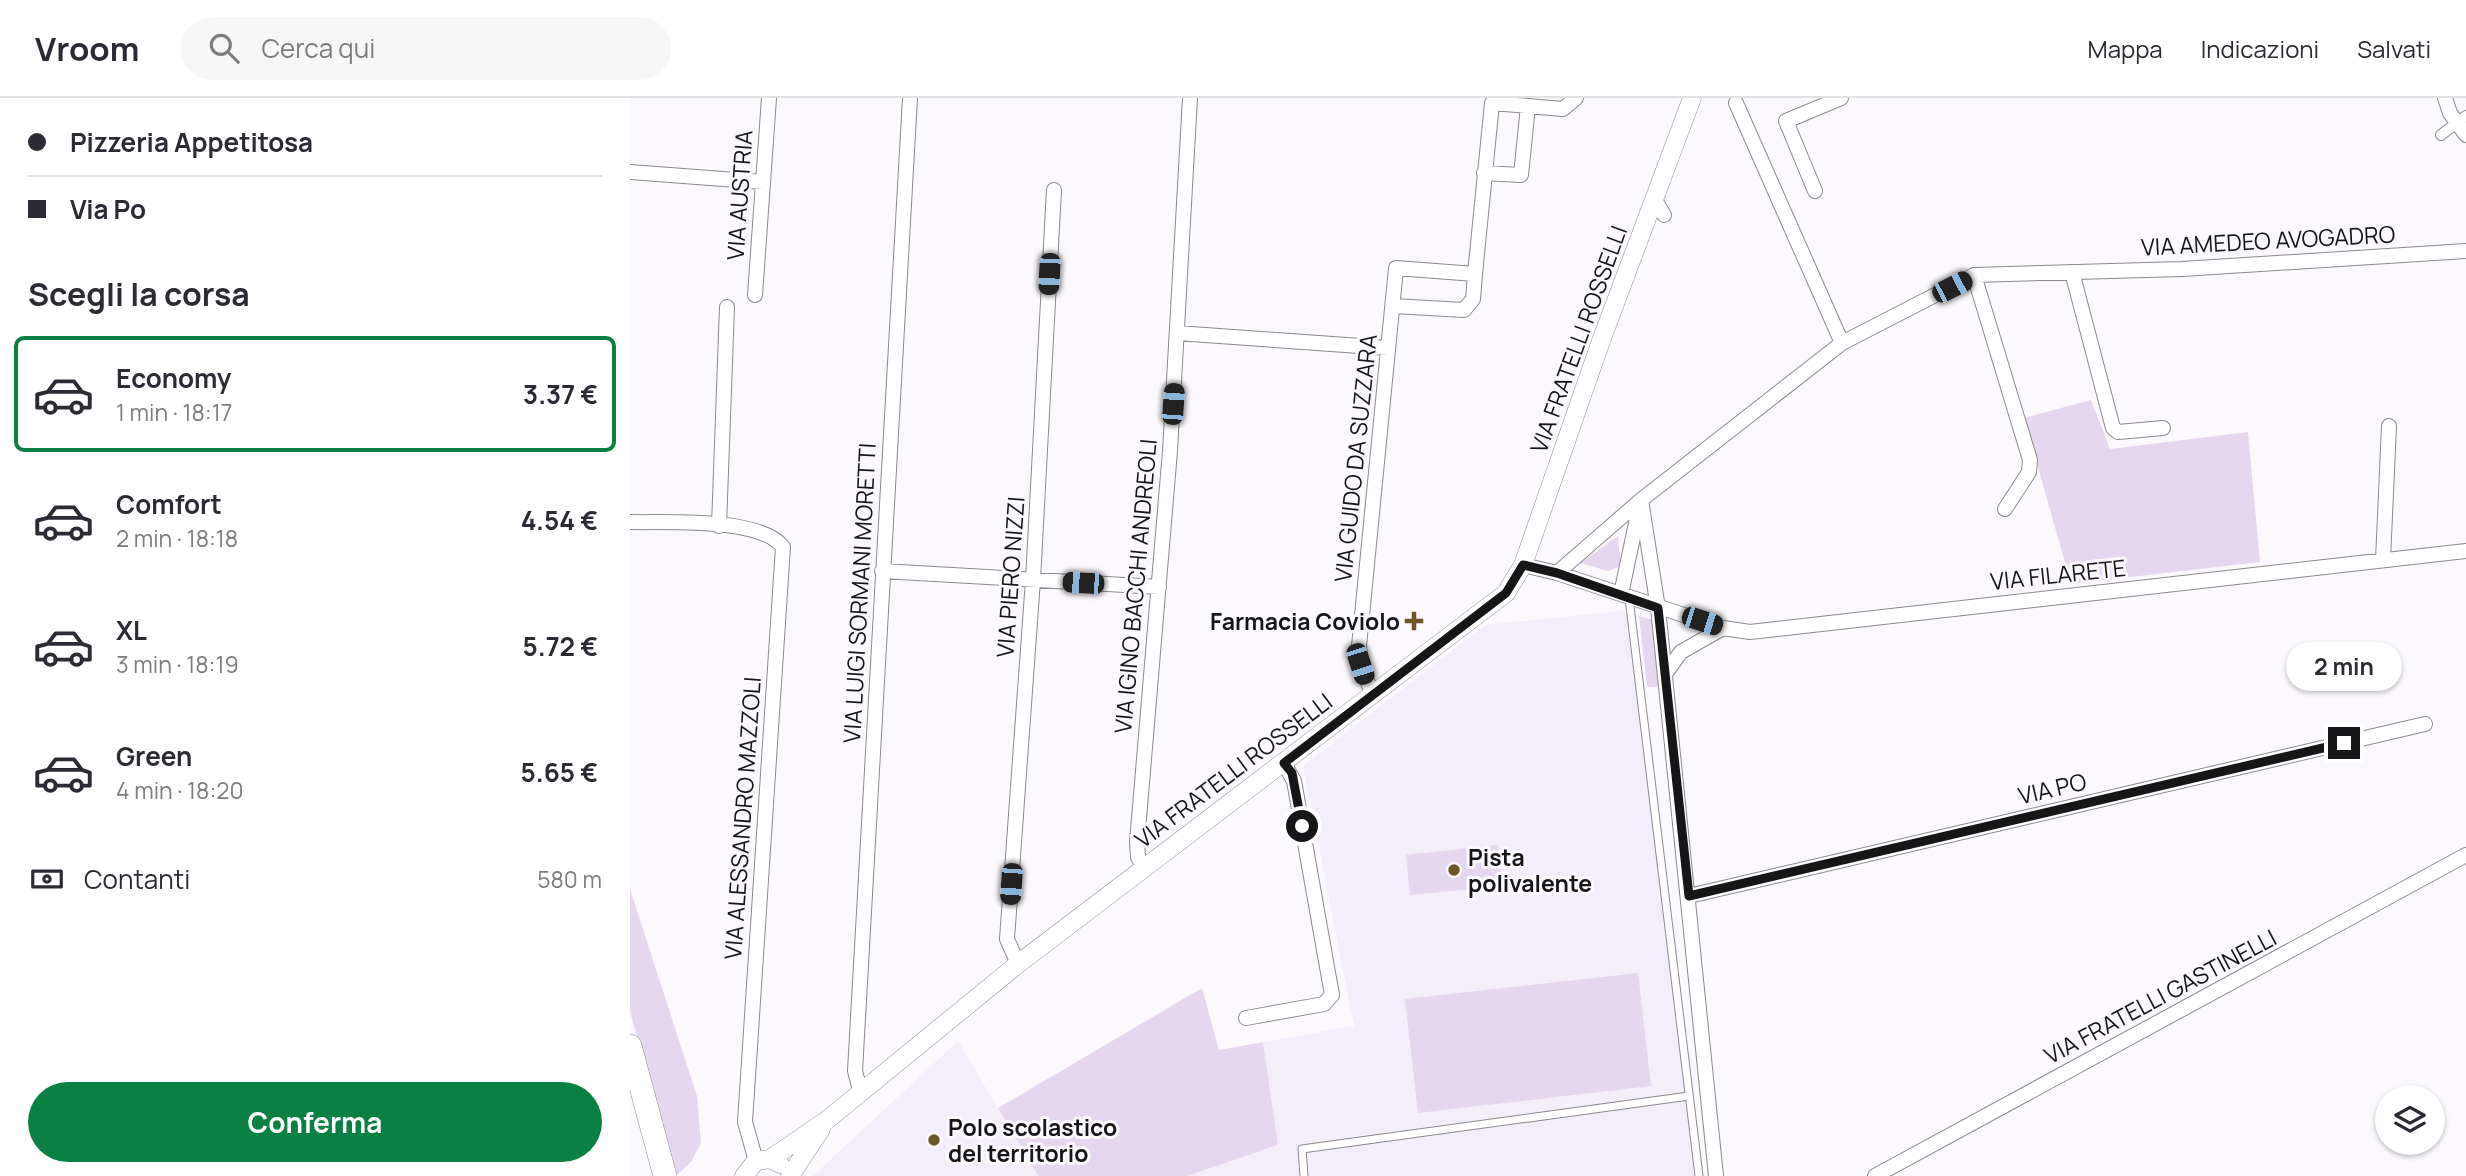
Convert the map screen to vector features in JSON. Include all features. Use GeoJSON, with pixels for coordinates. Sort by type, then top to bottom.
{"type":"FeatureCollection","features":[{"type":"Feature","properties":{"kind":"main road"},"geometry":{"type":"LineString","coordinates":[[630,1046],[665,1176]]}},
{"type":"Feature","properties":{"kind":"street","name":"VIA AUSTRIA"},"geometry":{"type":"LineString","coordinates":[[755,295],[769,98]]}},
{"type":"Feature","properties":{"kind":"street","name":"VIA LUIGI SORMANI MORETTI"},"geometry":{"type":"LineString","coordinates":[[860,1090],[855,1071],[911,98]]}},
{"type":"Feature","properties":{"kind":"street","name":"VIA IGINO BACCHI ANDREOLI"},"geometry":{"type":"LineString","coordinates":[[1143,867],[1138,857],[1137,842],[1159,587],[1190,98]]}},
{"type":"Feature","properties":{"kind":"street","name":"VIA GUIDO DA SUZZARA"},"geometry":{"type":"LineString","coordinates":[[1394,306],[1464,310],[1473,299],[1492,103],[1563,108],[1576,98]]}},
{"type":"Feature","properties":{"kind":"street","name":"VIA FRATELLI ROSSELLI"},"geometry":{"type":"LineString","coordinates":[[751,1169],[827,1120],[860,1090],[1018,964],[1506,593],[1523,565],[1601,341],[1659,207],[1692,98]]}},
{"type":"Feature","properties":{"kind":"street"},"geometry":{"type":"LineString","coordinates":[[1815,191],[1786,121],[1842,98]]}},
{"type":"Feature","properties":{"kind":"street"},"geometry":{"type":"LineString","coordinates":[[2445,98],[2461,119],[2466,135]]}},
{"type":"Feature","properties":{"kind":"street"},"geometry":{"type":"LineString","coordinates":[[1736,103],[1842,343]]}},
{"type":"Feature","properties":{"kind":"street"},"geometry":{"type":"LineString","coordinates":[[1485,173],[1521,174],[1528,106]]}},
{"type":"Feature","properties":{"kind":"street"},"geometry":{"type":"LineString","coordinates":[[2441,135],[2461,119]]}},
{"type":"Feature","properties":{"kind":"street"},"geometry":{"type":"LineString","coordinates":[[630,172],[763,182]]}},
{"type":"Feature","properties":{"kind":"street","name":"VIA PIERO NIZZI"},"geometry":{"type":"LineString","coordinates":[[1018,964],[1007,939],[1033,580],[1054,190]]}},
{"type":"Feature","properties":{"kind":"street","name":"VIA AMEDEO AVOGADRO"},"geometry":{"type":"LineString","coordinates":[[1557,573],[1641,500],[1842,343],[1974,275],[2466,251]]}},
{"type":"Feature","properties":{"kind":"street","name":"VIA GUIDO DA SUZZARA"},"geometry":{"type":"LineString","coordinates":[[1373,695],[1360,664],[1359,646],[1396,268],[1475,274]]}},
{"type":"Feature","properties":{"kind":"street"},"geometry":{"type":"LineString","coordinates":[[2072,272],[2113,428],[2118,432],[2163,428]]}},
{"type":"Feature","properties":{"kind":"street"},"geometry":{"type":"LineString","coordinates":[[1974,275],[2030,460],[2029,472],[2005,509]]}},
{"type":"Feature","properties":{"kind":"street"},"geometry":{"type":"LineString","coordinates":[[719,526],[727,307]]}},
{"type":"Feature","properties":{"kind":"street"},"geometry":{"type":"LineString","coordinates":[[1177,333],[1388,348]]}},
{"type":"Feature","properties":{"kind":"street"},"geometry":{"type":"LineString","coordinates":[[2383,560],[2389,426]]}},
{"type":"Feature","properties":{"kind":"street"},"geometry":{"type":"LineString","coordinates":[[1625,596],[1641,500]]}},
{"type":"Feature","properties":{"kind":"street"},"geometry":{"type":"LineString","coordinates":[[1641,500],[1658,608],[1716,1176]]}},
{"type":"Feature","properties":{"kind":"street","name":"VIA ALESSANDRO MAZZOLI"},"geometry":{"type":"LineString","coordinates":[[630,522],[719,526],[762,532],[783,547],[746,1122],[751,1169]]}},
{"type":"Feature","properties":{"kind":"street","name":"VIA FILARETE"},"geometry":{"type":"LineString","coordinates":[[1658,608],[1723,628],[1750,632],[2466,551]]}},
{"type":"Feature","properties":{"kind":"street"},"geometry":{"type":"LineString","coordinates":[[1523,565],[1557,573],[1658,608]]}},
{"type":"Feature","properties":{"kind":"street"},"geometry":{"type":"LineString","coordinates":[[882,571],[1159,587]]}},
{"type":"Feature","properties":{"kind":"street"},"geometry":{"type":"LineString","coordinates":[[1665,674],[1681,652],[1723,628]]}},
{"type":"Feature","properties":{"kind":"street","name":"VIA PO"},"geometry":{"type":"LineString","coordinates":[[1689,896],[2425,724]]}},
{"type":"Feature","properties":{"kind":"street"},"geometry":{"type":"LineString","coordinates":[[1246,1018],[1324,1004],[1330,1000],[1333,990],[1294,780],[1284,763]]}},
{"type":"Feature","properties":{"kind":"street","name":"VIA FRATELLI GASTINELLI"},"geometry":{"type":"LineString","coordinates":[[1875,1176],[2466,855]]}},
{"type":"Feature","properties":{"kind":"street","name":"VIA FRATELLI ROSSELLI"},"geometry":{"type":"LineString","coordinates":[[789,1176],[827,1120]]}},
{"type":"Feature","properties":{"kind":"street"},"geometry":{"type":"LineString","coordinates":[[751,1169],[782,1166],[789,1176]]}},
{"type":"Feature","properties":{"kind":"lane"},"geometry":{"type":"LineString","coordinates":[[1625,596],[1699,1176]]}},
{"type":"Feature","properties":{"kind":"lane"},"geometry":{"type":"LineString","coordinates":[[1304,1176],[1302,1149],[1689,1096]]}},
{"type":"Feature","properties":{"kind":"shaded area"},"geometry":{"type":"Polygon","coordinates":[[[2091,400],[2110,449],[2248,432],[2260,562],[2071,584],[2024,418],[2091,400]]]}},
{"type":"Feature","properties":{"kind":"shaded area"},"geometry":{"type":"Polygon","coordinates":[[[1618,536],[1621,566],[1608,571],[1580,563],[1618,536]]]}},
{"type":"Feature","properties":{"kind":"shaded area"},"geometry":{"type":"Polygon","coordinates":[[[1631,610],[1698,1176],[1187,1176],[1278,1145],[1263,1042],[1354,1026],[1303,766],[1485,625],[1631,610]]]}},
{"type":"Feature","properties":{"kind":"shaded area"},"geometry":{"type":"Polygon","coordinates":[[[1639,616],[1653,620],[1658,687],[1647,687],[1639,616]]]}},
{"type":"Feature","properties":{"kind":"shaded area","name":"Pista polivalente"},"geometry":{"type":"Polygon","coordinates":[[[1498,845],[1502,886],[1410,895],[1406,855],[1498,845]]]}},
{"type":"Feature","properties":{"kind":"shaded area"},"geometry":{"type":"Polygon","coordinates":[[[630,889],[697,1096],[701,1143],[691,1162],[677,1175],[630,1012],[630,889]]]}},
{"type":"Feature","properties":{"kind":"shaded area"},"geometry":{"type":"Polygon","coordinates":[[[1638,973],[1651,1086],[1418,1113],[1405,999],[1638,973]]]}},
{"type":"Feature","properties":{"kind":"shaded area"},"geometry":{"type":"Polygon","coordinates":[[[1202,988],[1219,1050],[1263,1042],[1278,1145],[1187,1176],[1038,1176],[998,1108],[1202,988]]]}},
{"type":"Feature","properties":{"kind":"shaded area","name":"Polo scolastico del territorio"},"geometry":{"type":"Polygon","coordinates":[[[958,1041],[1038,1176],[812,1176],[817,1172],[958,1041]]]}},
{"type":"Feature","properties":{"kind":"place","name":"Farmacia Coviolo"},"geometry":{"type":"Point","coordinates":[1414,621]}},
{"type":"Feature","properties":{"kind":"place","name":"Pista polivalente"},"geometry":{"type":"Point","coordinates":[1454,870]}},
{"type":"Feature","properties":{"kind":"place","name":"Polo scolastico del territorio"},"geometry":{"type":"Point","coordinates":[934,1140]}},
{"type":"Feature","properties":{"kind":"route"},"geometry":{"type":"LineString","coordinates":[[1302,826],[1294,780],[1284,763],[1506,593],[1523,565],[1557,573],[1658,608],[1689,896],[2344,743]]}}]}
